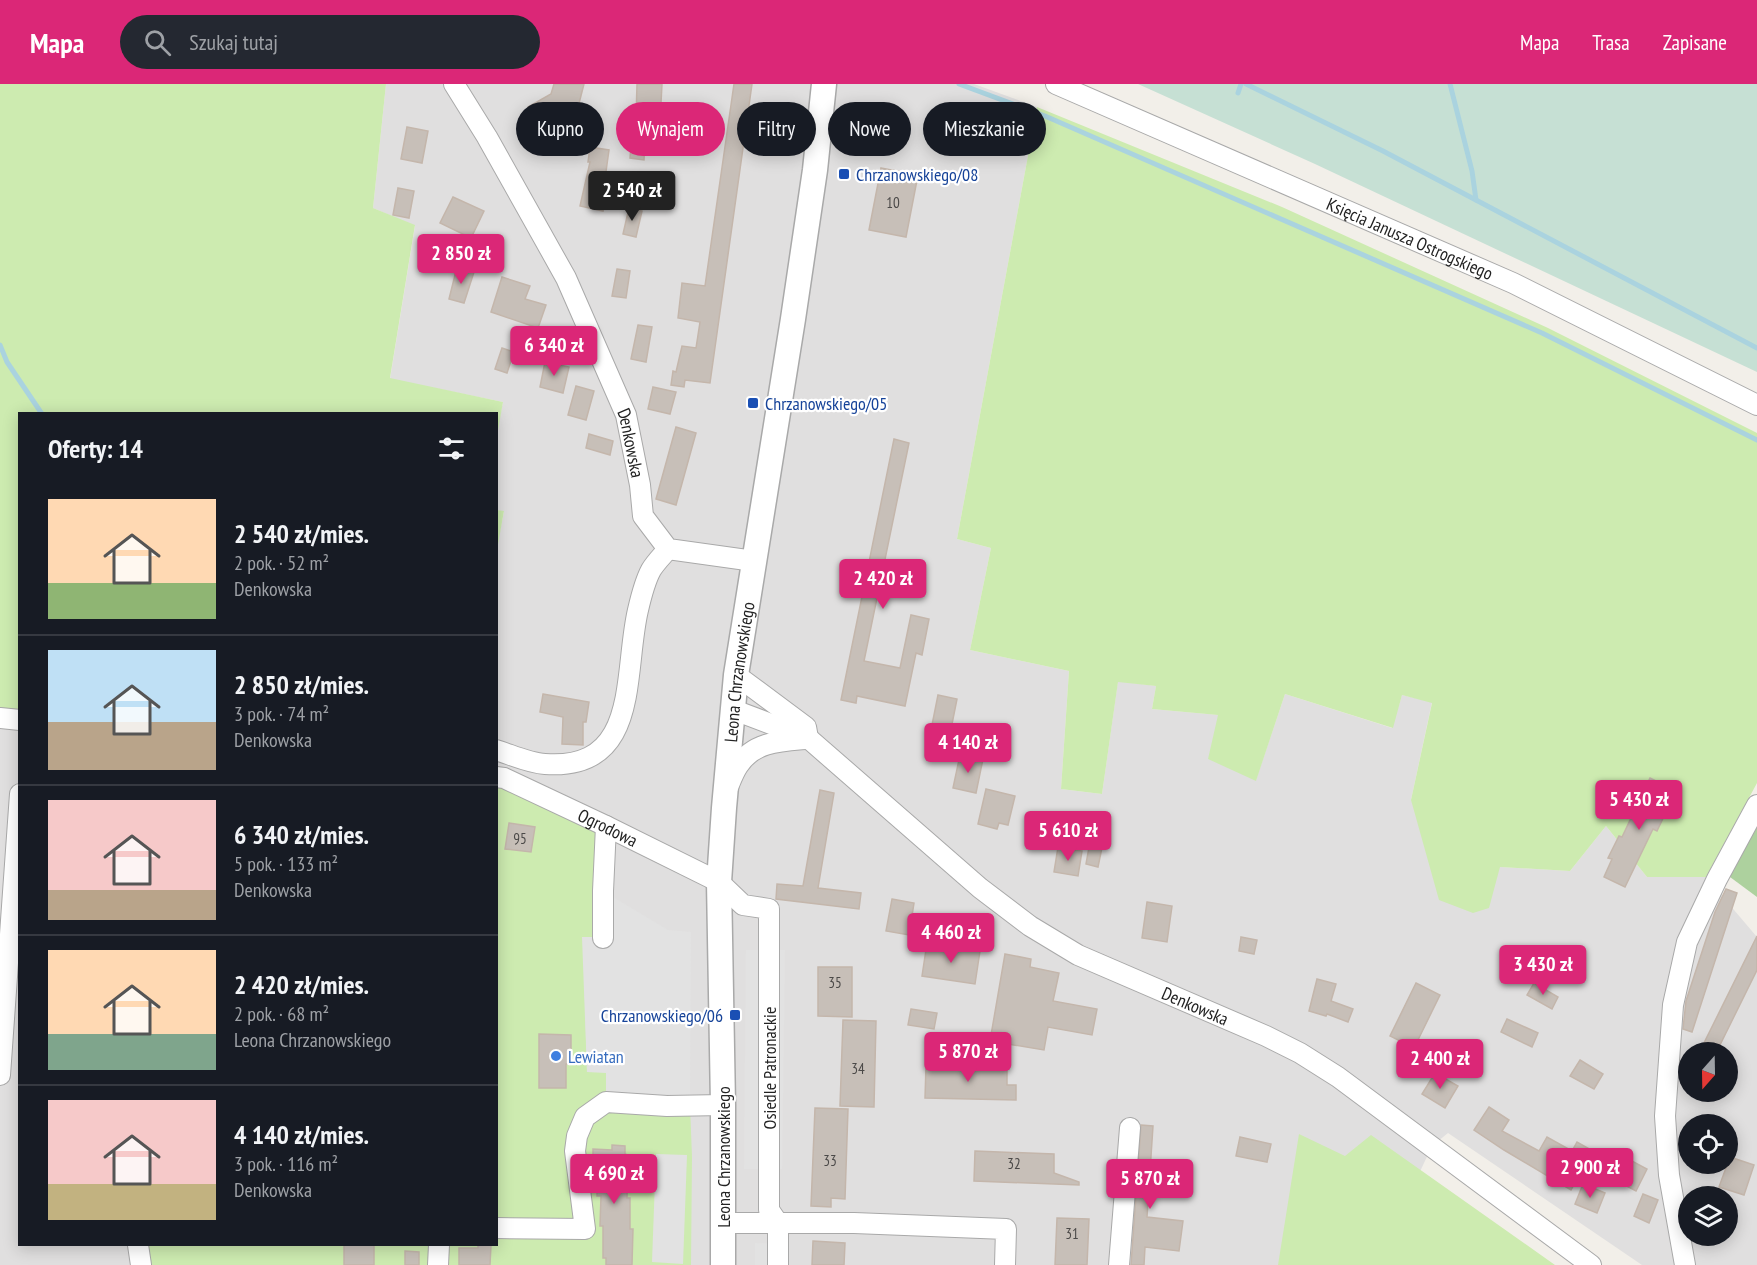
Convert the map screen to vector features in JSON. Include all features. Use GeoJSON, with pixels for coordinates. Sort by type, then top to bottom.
{"type":"FeatureCollection","features":[{"type":"Feature","properties":{"kind":"street","name":"Denkowska"},"geometry":{"type":"LineString","coordinates":[[454,84],[488,137],[566,278],[626,415],[640,485],[643,516],[668,549]]}},
{"type":"Feature","properties":{"kind":"street","name":"Leona Chrzanowskiego"},"geometry":{"type":"LineString","coordinates":[[723,1265],[719,882],[736,675],[813,180],[824,84]]}},
{"type":"Feature","properties":{"kind":"street","name":"Księcia Janusza Ostrogskiego"},"geometry":{"type":"LineString","coordinates":[[1056,84],[1514,283],[1757,405]]}},
{"type":"Feature","properties":{"kind":"street"},"geometry":{"type":"LineString","coordinates":[[498,751],[543,764],[568,764],[591,758],[606,747],[623,713],[638,609],[651,570],[668,549],[754,561]]}},
{"type":"Feature","properties":{"kind":"street","name":"Denkowska"},"geometry":{"type":"LineString","coordinates":[[736,675],[806,727],[808,738]]}},
{"type":"Feature","properties":{"kind":"street","name":"Denkowska"},"geometry":{"type":"LineString","coordinates":[[734,710],[808,738],[980,888],[1030,926],[1078,955],[1266,1036],[1300,1053],[1338,1077],[1591,1265]]}},
{"type":"Feature","properties":{"kind":"street"},"geometry":{"type":"LineString","coordinates":[[0,718],[18,720]]}},
{"type":"Feature","properties":{"kind":"street"},"geometry":{"type":"LineString","coordinates":[[726,792],[738,766],[758,747],[767,743],[808,738]]}},
{"type":"Feature","properties":{"kind":"street","name":"Ogrodowa"},"geometry":{"type":"LineString","coordinates":[[498,777],[606,826],[719,882],[743,905],[769,909]]}},
{"type":"Feature","properties":{"kind":"street"},"geometry":{"type":"LineString","coordinates":[[1685,1265],[1669,1175],[1665,1116],[1673,1005],[1688,942],[1717,879],[1757,805]]}},
{"type":"Feature","properties":{"kind":"street"},"geometry":{"type":"LineString","coordinates":[[0,1075],[18,817]]}},
{"type":"Feature","properties":{"kind":"street"},"geometry":{"type":"LineString","coordinates":[[603,938],[606,826]]}},
{"type":"Feature","properties":{"kind":"street","name":"Osiedle Patronackie"},"geometry":{"type":"LineString","coordinates":[[769,909],[769,1210],[778,1223],[778,1265]]}},
{"type":"Feature","properties":{"kind":"street"},"geometry":{"type":"LineString","coordinates":[[498,1228],[585,1229],[575,1151],[577,1136],[585,1117],[606,1102],[667,1106],[723,1105]]}},
{"type":"Feature","properties":{"kind":"street"},"geometry":{"type":"LineString","coordinates":[[1119,1265],[1130,1128]]}},
{"type":"Feature","properties":{"kind":"street"},"geometry":{"type":"LineString","coordinates":[[723,1223],[854,1223],[1006,1229],[1005,1265]]}},
{"type":"Feature","properties":{"kind":"street"},"geometry":{"type":"LineString","coordinates":[[138,1246],[141,1265]]}},
{"type":"Feature","properties":{"kind":"street"},"geometry":{"type":"LineString","coordinates":[[438,1265],[439,1246]]}},
{"type":"Feature","properties":{"kind":"shaded area"},"geometry":{"type":"Polygon","coordinates":[[[386,84],[974,84],[1023,102],[923,102],[923,156],[1028,156],[957,539],[991,548],[970,650],[1069,671],[1061,789],[1102,794],[1118,681],[1156,686],[1152,709],[1219,715],[1256,780],[1285,694],[1392,728],[1402,695],[1432,702],[1411,800],[1500,867],[1570,871],[1606,826],[1647,877],[1706,877],[1757,937],[1757,1265],[1642,1265],[1448,1133],[1432,1146],[1376,1265],[0,1265],[0,718],[18,720],[18,1246],[498,1246],[498,540],[504,512],[498,510],[498,426],[503,402],[390,379],[415,226],[373,208],[386,84]]]}},
{"type":"Feature","properties":{"kind":"shaded area"},"geometry":{"type":"Polygon","coordinates":[[[603,891],[668,930],[691,932],[690,1105],[606,1102],[606,1073],[587,1072],[582,937],[603,937],[603,891]]]}},
{"type":"Feature","properties":{"kind":"shaded area"},"geometry":{"type":"Polygon","coordinates":[[[746,950],[785,950],[782,1169],[744,1169],[746,950]]]}},
{"type":"Feature","properties":{"kind":"shaded area"},"geometry":{"type":"Polygon","coordinates":[[[656,1154],[687,1155],[683,1264],[652,1262],[656,1154]]]}},
{"type":"Feature","properties":{"kind":"shaded area"},"geometry":{"type":"Polygon","coordinates":[[[755,1243],[783,1244],[783,1265],[755,1265],[755,1243]]]}},
{"type":"Feature","properties":{"kind":"green space"},"geometry":{"type":"Polygon","coordinates":[[[0,84],[386,84],[373,208],[415,225],[390,378],[503,402],[498,430],[498,412],[18,412],[18,720],[0,718],[0,84]]]}},
{"type":"Feature","properties":{"kind":"green space"},"geometry":{"type":"Polygon","coordinates":[[[1138,84],[1757,84],[1757,372],[1315,164],[1138,84]]]}},
{"type":"Feature","properties":{"kind":"green space"},"geometry":{"type":"Polygon","coordinates":[[[1046,111],[1282,207],[1548,328],[1757,433],[1757,783],[1706,877],[1647,877],[1606,826],[1570,871],[1500,867],[1489,908],[1473,913],[1439,900],[1411,800],[1432,703],[1402,695],[1393,728],[1285,694],[1256,781],[1208,759],[1218,715],[1152,709],[1156,686],[1118,682],[1102,794],[1061,789],[1069,671],[970,650],[991,548],[957,539],[1028,156],[1046,156],[1046,111]]]}},
{"type":"Feature","properties":{"kind":"green space"},"geometry":{"type":"Polygon","coordinates":[[[498,510],[504,511],[498,544],[498,510]]]}},
{"type":"Feature","properties":{"kind":"green space"},"geometry":{"type":"Polygon","coordinates":[[[498,777],[606,826],[603,938],[583,937],[587,1072],[606,1072],[606,1102],[690,1105],[691,1265],[141,1265],[138,1246],[498,1246],[498,777]]]}},
{"type":"Feature","properties":{"kind":"green space"},"geometry":{"type":"Polygon","coordinates":[[[1757,825],[1757,897],[1730,877],[1757,825]]]}},
{"type":"Feature","properties":{"kind":"green space"},"geometry":{"type":"Polygon","coordinates":[[[1299,1134],[1345,1156],[1371,1135],[1555,1265],[1278,1265],[1299,1134]]]}},
{"type":"Feature","properties":{"kind":"building"},"geometry":{"type":"Polygon","coordinates":[[[554,84],[584,84],[579,102],[537,102],[551,94],[554,84]]]}},
{"type":"Feature","properties":{"kind":"building"},"geometry":{"type":"Polygon","coordinates":[[[637,84],[662,84],[661,102],[636,102],[637,84]]]}},
{"type":"Feature","properties":{"kind":"building"},"geometry":{"type":"Polygon","coordinates":[[[734,84],[752,84],[749,102],[737,102],[737,156],[742,156],[710,383],[685,380],[684,387],[671,385],[673,371],[676,372],[682,346],[696,348],[700,322],[678,318],[682,283],[705,286],[734,84]]]}},
{"type":"Feature","properties":{"kind":"building"},"geometry":{"type":"Polygon","coordinates":[[[407,127],[428,131],[422,163],[401,159],[407,127]]]}},
{"type":"Feature","properties":{"kind":"building"},"geometry":{"type":"Polygon","coordinates":[[[604,149],[609,150],[604,186],[609,187],[603,211],[580,206],[590,162],[588,162],[589,156],[604,156],[604,149]]]}},
{"type":"Feature","properties":{"kind":"building"},"geometry":{"type":"Polygon","coordinates":[[[630,156],[644,156],[644,160],[630,158],[630,156]]]}},
{"type":"Feature","properties":{"kind":"building"},"geometry":{"type":"Polygon","coordinates":[[[881,168],[918,175],[906,237],[869,230],[881,168]]]}},
{"type":"Feature","properties":{"kind":"building"},"geometry":{"type":"Polygon","coordinates":[[[398,188],[414,191],[409,218],[393,215],[398,188]]]}},
{"type":"Feature","properties":{"kind":"building"},"geometry":{"type":"Polygon","coordinates":[[[453,197],[484,211],[471,238],[440,223],[453,197]]]}},
{"type":"Feature","properties":{"kind":"building"},"geometry":{"type":"Polygon","coordinates":[[[629,208],[642,211],[636,237],[623,234],[629,208]]]}},
{"type":"Feature","properties":{"kind":"building"},"geometry":{"type":"Polygon","coordinates":[[[457,267],[474,272],[464,303],[449,299],[457,267]]]}},
{"type":"Feature","properties":{"kind":"building"},"geometry":{"type":"Polygon","coordinates":[[[617,269],[630,271],[626,298],[612,296],[617,269]]]}},
{"type":"Feature","properties":{"kind":"building"},"geometry":{"type":"Polygon","coordinates":[[[502,277],[530,286],[525,299],[546,305],[538,328],[491,312],[502,277]]]}},
{"type":"Feature","properties":{"kind":"building"},"geometry":{"type":"Polygon","coordinates":[[[638,325],[652,327],[646,362],[631,359],[638,325]]]}},
{"type":"Feature","properties":{"kind":"building"},"geometry":{"type":"Polygon","coordinates":[[[502,348],[514,352],[507,373],[495,369],[502,348]]]}},
{"type":"Feature","properties":{"kind":"building"},"geometry":{"type":"Polygon","coordinates":[[[545,362],[569,367],[563,393],[540,387],[545,362]]]}},
{"type":"Feature","properties":{"kind":"building"},"geometry":{"type":"Polygon","coordinates":[[[576,386],[594,391],[586,420],[568,415],[576,386]]]}},
{"type":"Feature","properties":{"kind":"building"},"geometry":{"type":"Polygon","coordinates":[[[653,387],[676,392],[670,414],[648,409],[653,387]]]}},
{"type":"Feature","properties":{"kind":"building"},"geometry":{"type":"Polygon","coordinates":[[[676,427],[696,433],[676,505],[656,499],[676,427]]]}},
{"type":"Feature","properties":{"kind":"building"},"geometry":{"type":"Polygon","coordinates":[[[589,434],[613,441],[610,455],[586,448],[589,434]]]}},
{"type":"Feature","properties":{"kind":"building"},"geometry":{"type":"Polygon","coordinates":[[[894,439],[909,443],[864,661],[900,668],[911,615],[929,619],[922,655],[916,653],[905,706],[857,696],[856,703],[841,700],[894,439]]]}},
{"type":"Feature","properties":{"kind":"building"},"geometry":{"type":"Polygon","coordinates":[[[543,694],[589,702],[586,722],[583,722],[583,745],[562,744],[563,717],[540,712],[543,694]]]}},
{"type":"Feature","properties":{"kind":"building"},"geometry":{"type":"Polygon","coordinates":[[[938,695],[957,699],[949,739],[930,735],[938,695]]]}},
{"type":"Feature","properties":{"kind":"building"},"geometry":{"type":"Polygon","coordinates":[[[960,755],[983,759],[976,793],[953,788],[960,755]]]}},
{"type":"Feature","properties":{"kind":"building"},"geometry":{"type":"Polygon","coordinates":[[[1650,778],[1676,791],[1657,831],[1653,829],[1625,887],[1604,877],[1612,859],[1608,858],[1619,836],[1622,837],[1650,778]]]}},
{"type":"Feature","properties":{"kind":"building"},"geometry":{"type":"Polygon","coordinates":[[[986,789],[1015,796],[1008,825],[999,823],[997,829],[978,824],[986,789]]]}},
{"type":"Feature","properties":{"kind":"building"},"geometry":{"type":"Polygon","coordinates":[[[820,790],[834,793],[818,888],[861,893],[859,909],[776,899],[777,884],[803,886],[820,790]]]}},
{"type":"Feature","properties":{"kind":"building"},"geometry":{"type":"Polygon","coordinates":[[[509,823],[535,827],[531,852],[505,849],[509,823]]]}},
{"type":"Feature","properties":{"kind":"building"},"geometry":{"type":"Polygon","coordinates":[[[1093,825],[1106,828],[1098,867],[1086,864],[1093,825]]]}},
{"type":"Feature","properties":{"kind":"building"},"geometry":{"type":"Polygon","coordinates":[[[1058,847],[1082,851],[1078,876],[1054,872],[1058,847]]]}},
{"type":"Feature","properties":{"kind":"building"},"geometry":{"type":"Polygon","coordinates":[[[1726,889],[1737,893],[1692,1032],[1683,1029],[1686,1001],[1715,912],[1726,889]]]}},
{"type":"Feature","properties":{"kind":"building"},"geometry":{"type":"Polygon","coordinates":[[[892,899],[914,903],[909,935],[886,931],[892,899]]]}},
{"type":"Feature","properties":{"kind":"building"},"geometry":{"type":"Polygon","coordinates":[[[1147,902],[1172,906],[1167,942],[1142,938],[1147,902]]]}},
{"type":"Feature","properties":{"kind":"building"},"geometry":{"type":"Polygon","coordinates":[[[1757,936],[1757,970],[1721,1042],[1704,1042],[1757,936]]]}},
{"type":"Feature","properties":{"kind":"building"},"geometry":{"type":"Polygon","coordinates":[[[1241,937],[1257,940],[1254,954],[1239,951],[1241,937]]]}},
{"type":"Feature","properties":{"kind":"building"},"geometry":{"type":"Polygon","coordinates":[[[927,943],[980,951],[975,984],[922,976],[927,943]]]}},
{"type":"Feature","properties":{"kind":"building"},"geometry":{"type":"Polygon","coordinates":[[[1005,954],[1031,959],[1030,967],[1059,973],[1053,1001],[1097,1009],[1092,1035],[1048,1027],[1044,1050],[990,1041],[1005,954]]]}},
{"type":"Feature","properties":{"kind":"building"},"geometry":{"type":"Polygon","coordinates":[[[818,967],[852,967],[852,1017],[818,1016],[818,967]]]}},
{"type":"Feature","properties":{"kind":"building"},"geometry":{"type":"Polygon","coordinates":[[[1317,979],[1336,984],[1331,1001],[1353,1009],[1348,1022],[1327,1014],[1326,1016],[1309,1011],[1317,979]]]}},
{"type":"Feature","properties":{"kind":"building"},"geometry":{"type":"Polygon","coordinates":[[[1416,983],[1440,995],[1414,1048],[1390,1036],[1416,983]]]}},
{"type":"Feature","properties":{"kind":"building"},"geometry":{"type":"Polygon","coordinates":[[[1534,983],[1558,997],[1552,1009],[1527,995],[1534,983]]]}},
{"type":"Feature","properties":{"kind":"building"},"geometry":{"type":"Polygon","coordinates":[[[911,1009],[937,1013],[934,1029],[908,1025],[911,1009]]]}},
{"type":"Feature","properties":{"kind":"building"},"geometry":{"type":"Polygon","coordinates":[[[1507,1019],[1538,1033],[1532,1047],[1501,1032],[1507,1019]]]}},
{"type":"Feature","properties":{"kind":"building"},"geometry":{"type":"Polygon","coordinates":[[[843,1020],[876,1021],[874,1107],[840,1106],[843,1020]]]}},
{"type":"Feature","properties":{"kind":"building"},"geometry":{"type":"Polygon","coordinates":[[[539,1034],[571,1035],[571,1064],[566,1064],[566,1088],[539,1088],[539,1034]]]}},
{"type":"Feature","properties":{"kind":"building"},"geometry":{"type":"Polygon","coordinates":[[[1580,1060],[1603,1074],[1594,1089],[1570,1076],[1580,1060]]]}},
{"type":"Feature","properties":{"kind":"building"},"geometry":{"type":"Polygon","coordinates":[[[926,1066],[1007,1068],[1007,1085],[1016,1085],[1016,1100],[925,1098],[926,1066]]]}},
{"type":"Feature","properties":{"kind":"building"},"geometry":{"type":"Polygon","coordinates":[[[1435,1073],[1458,1086],[1445,1108],[1422,1094],[1435,1073]]]}},
{"type":"Feature","properties":{"kind":"building"},"geometry":{"type":"Polygon","coordinates":[[[1489,1107],[1509,1120],[1502,1131],[1539,1151],[1547,1137],[1572,1151],[1577,1142],[1593,1151],[1571,1190],[1474,1130],[1489,1107]]]}},
{"type":"Feature","properties":{"kind":"building"},"geometry":{"type":"Polygon","coordinates":[[[815,1108],[848,1109],[845,1199],[831,1198],[831,1207],[811,1206],[815,1108]]]}},
{"type":"Feature","properties":{"kind":"building"},"geometry":{"type":"Polygon","coordinates":[[[1141,1125],[1153,1126],[1147,1217],[1183,1221],[1179,1251],[1145,1247],[1144,1265],[1131,1265],[1141,1125]]]}},
{"type":"Feature","properties":{"kind":"building"},"geometry":{"type":"Polygon","coordinates":[[[1240,1137],[1271,1144],[1267,1162],[1236,1156],[1240,1137]]]}},
{"type":"Feature","properties":{"kind":"building"},"geometry":{"type":"Polygon","coordinates":[[[612,1145],[625,1146],[625,1154],[628,1155],[627,1198],[630,1198],[630,1229],[633,1229],[632,1265],[606,1265],[606,1258],[603,1258],[603,1226],[600,1226],[601,1196],[597,1196],[597,1171],[593,1171],[593,1149],[612,1150],[612,1145]]]}},
{"type":"Feature","properties":{"kind":"building"},"geometry":{"type":"Polygon","coordinates":[[[975,1151],[1054,1154],[1054,1173],[1079,1182],[1079,1185],[974,1181],[975,1151]]]}},
{"type":"Feature","properties":{"kind":"building"},"geometry":{"type":"Polygon","coordinates":[[[1628,1159],[1647,1169],[1636,1191],[1617,1181],[1628,1159]]]}},
{"type":"Feature","properties":{"kind":"building"},"geometry":{"type":"Polygon","coordinates":[[[1738,1160],[1754,1165],[1744,1195],[1738,1193],[1738,1186],[1719,1186],[1724,1174],[1738,1174],[1738,1160]]]}},
{"type":"Feature","properties":{"kind":"building"},"geometry":{"type":"Polygon","coordinates":[[[1583,1184],[1605,1193],[1597,1213],[1575,1204],[1583,1184]]]}},
{"type":"Feature","properties":{"kind":"building"},"geometry":{"type":"Polygon","coordinates":[[[1643,1194],[1658,1200],[1649,1223],[1634,1216],[1643,1194]]]}},
{"type":"Feature","properties":{"kind":"building"},"geometry":{"type":"Polygon","coordinates":[[[1057,1218],[1089,1219],[1087,1265],[1055,1265],[1057,1218]]]}},
{"type":"Feature","properties":{"kind":"building"},"geometry":{"type":"Polygon","coordinates":[[[813,1241],[845,1243],[844,1265],[812,1265],[813,1241]]]}},
{"type":"Feature","properties":{"kind":"building"},"geometry":{"type":"Polygon","coordinates":[[[344,1246],[374,1246],[374,1265],[344,1265],[344,1246]]]}},
{"type":"Feature","properties":{"kind":"building"},"geometry":{"type":"Polygon","coordinates":[[[478,1246],[491,1246],[490,1265],[459,1265],[459,1248],[478,1248],[478,1246]]]}},
{"type":"Feature","properties":{"kind":"building"},"geometry":{"type":"Polygon","coordinates":[[[405,1251],[419,1252],[419,1265],[405,1265],[405,1251]]]}},
{"type":"Feature","properties":{"kind":"waterway"},"geometry":{"type":"LineString","coordinates":[[959,84],[1045,116],[1542,333],[1757,440]]}},
{"type":"Feature","properties":{"kind":"waterway"},"geometry":{"type":"LineString","coordinates":[[1238,93],[1241,84]]}},
{"type":"Feature","properties":{"kind":"waterway"},"geometry":{"type":"LineString","coordinates":[[1246,84],[1383,151],[1757,348]]}},
{"type":"Feature","properties":{"kind":"waterway"},"geometry":{"type":"LineString","coordinates":[[1450,84],[1472,171],[1476,200]]}},
{"type":"Feature","properties":{"kind":"waterway"},"geometry":{"type":"LineString","coordinates":[[0,345],[7,362],[41,412]]}},
{"type":"Feature","properties":{"kind":"place","name":"Chrzanowskiego/08"},"geometry":{"type":"Point","coordinates":[844,174]}},
{"type":"Feature","properties":{"kind":"place","name":"Chrzanowskiego/05"},"geometry":{"type":"Point","coordinates":[753,403]}},
{"type":"Feature","properties":{"kind":"place","name":"Chrzanowskiego/06"},"geometry":{"type":"Point","coordinates":[735,1015]}},
{"type":"Feature","properties":{"kind":"place","name":"Lewiatan"},"geometry":{"type":"Point","coordinates":[556,1056]}}]}
